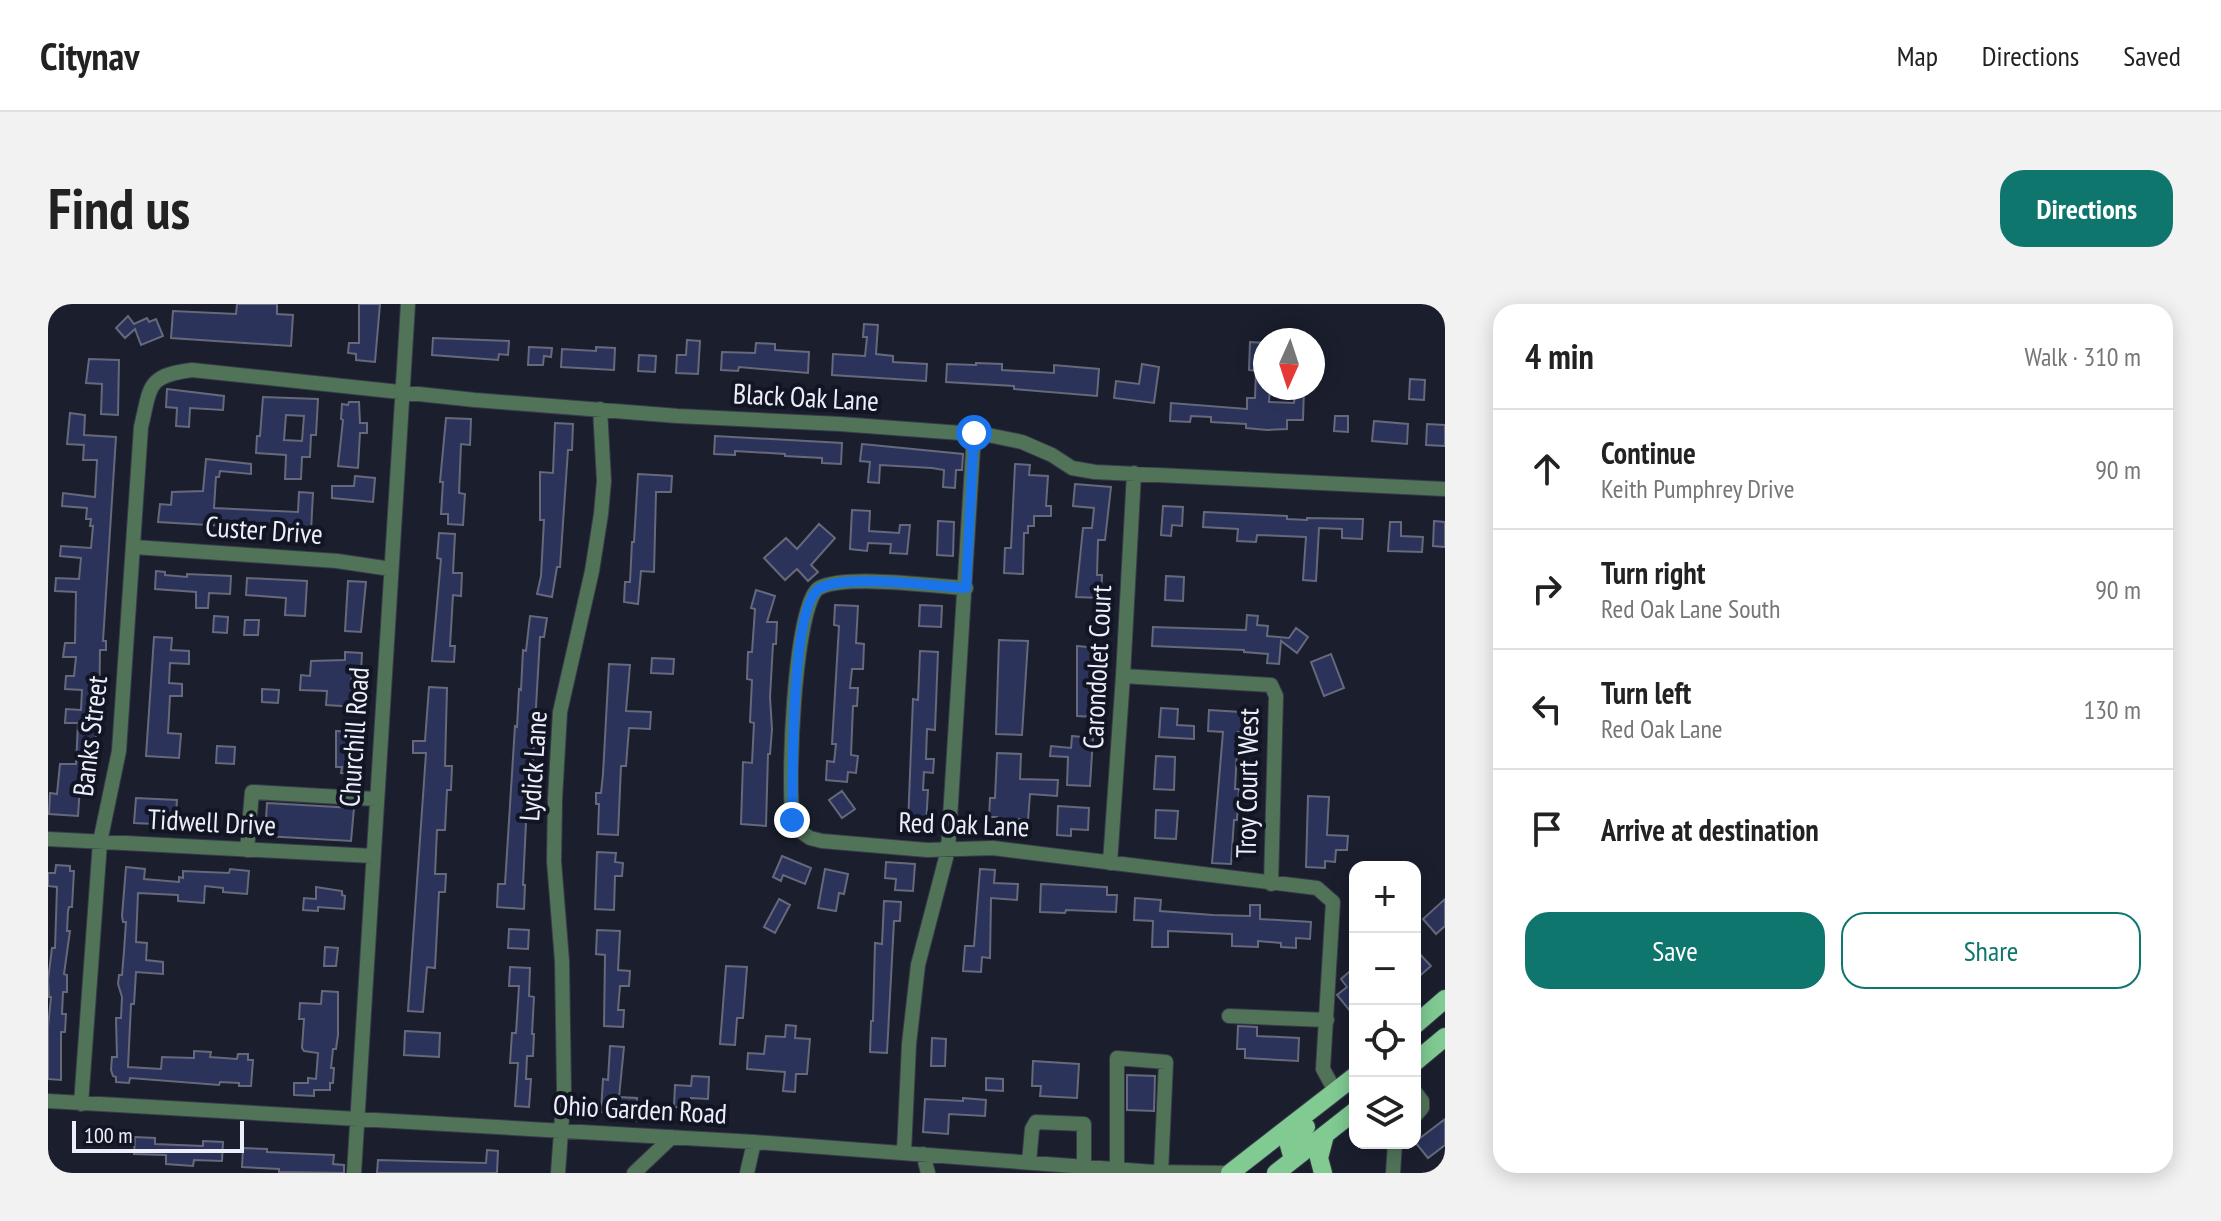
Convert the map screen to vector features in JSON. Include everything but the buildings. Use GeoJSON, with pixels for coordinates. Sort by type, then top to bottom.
{"type":"FeatureCollection","features":[{"type":"Feature","properties":{"kind":"main road"},"geometry":{"type":"LineString","coordinates":[[1421,1020],[1445,999]]}},
{"type":"Feature","properties":{"kind":"main road"},"geometry":{"type":"LineString","coordinates":[[1421,1057],[1445,1037]]}},
{"type":"Feature","properties":{"kind":"main road"},"geometry":{"type":"LineString","coordinates":[[1293,1159],[1289,1145],[1291,1139],[1345,1096],[1345,1083]]}},
{"type":"Feature","properties":{"kind":"main road"},"geometry":{"type":"LineString","coordinates":[[1230,1173],[1345,1083]]}},
{"type":"Feature","properties":{"kind":"main road"},"geometry":{"type":"LineString","coordinates":[[1276,1173],[1349,1116]]}},
{"type":"Feature","properties":{"kind":"main road"},"geometry":{"type":"LineString","coordinates":[[1323,1173],[1319,1158],[1325,1135]]}},
{"type":"Feature","properties":{"kind":"street","name":"Churchill Road"},"geometry":{"type":"LineString","coordinates":[[354,1173],[408,304]]}},
{"type":"Feature","properties":{"kind":"street","name":"Black Oak Lane"},"geometry":{"type":"LineString","coordinates":[[159,378],[192,370],[600,409],[974,433],[1022,442],[1072,468],[1095,472],[1445,489]]}},
{"type":"Feature","properties":{"kind":"street","name":"Banks Street"},"geometry":{"type":"LineString","coordinates":[[81,1104],[100,842],[119,751],[141,427],[150,389],[159,378]]}},
{"type":"Feature","properties":{"kind":"street","name":"Lydick Lane"},"geometry":{"type":"LineString","coordinates":[[558,1173],[564,1090],[562,961],[554,861],[555,799],[560,712],[592,571],[601,514],[604,481],[600,409]]}},
{"type":"Feature","properties":{"kind":"street"},"geometry":{"type":"LineString","coordinates":[[904,1152],[909,1044],[918,965],[948,850],[974,433]]}},
{"type":"Feature","properties":{"kind":"street","name":"Carondolet Court"},"geometry":{"type":"LineString","coordinates":[[1110,863],[1134,473]]}},
{"type":"Feature","properties":{"kind":"street","name":"Custer Drive"},"geometry":{"type":"LineString","coordinates":[[134,547],[337,561],[391,569]]}},
{"type":"Feature","properties":{"kind":"street","name":"Red Oak Lane"},"geometry":{"type":"LineString","coordinates":[[966,588],[849,582],[818,589],[809,599],[798,656],[794,714],[794,827],[810,838],[822,841],[948,850],[993,848],[1317,888],[1333,902],[1327,1020]]}},
{"type":"Feature","properties":{"kind":"street","name":"Troy Court West"},"geometry":{"type":"LineString","coordinates":[[1123,676],[1271,685],[1276,696],[1271,884]]}},
{"type":"Feature","properties":{"kind":"street"},"geometry":{"type":"LineString","coordinates":[[247,850],[252,792],[376,799]]}},
{"type":"Feature","properties":{"kind":"street","name":"Tidwell Drive"},"geometry":{"type":"LineString","coordinates":[[48,839],[373,856]]}},
{"type":"Feature","properties":{"kind":"street"},"geometry":{"type":"LineString","coordinates":[[1229,1016],[1327,1020],[1323,1069],[1345,1083]]}},
{"type":"Feature","properties":{"kind":"street"},"geometry":{"type":"LineString","coordinates":[[1117,1169],[1117,1058],[1166,1062],[1156,1172]]}},
{"type":"Feature","properties":{"kind":"street","name":"Ohio Garden Road"},"geometry":{"type":"LineString","coordinates":[[48,1101],[754,1142],[1156,1172],[1230,1173]]}},
{"type":"Feature","properties":{"kind":"street"},"geometry":{"type":"LineString","coordinates":[[1029,1162],[1032,1129],[1036,1122],[1084,1124],[1084,1166]]}},
{"type":"Feature","properties":{"kind":"street"},"geometry":{"type":"LineString","coordinates":[[634,1173],[672,1137]]}},
{"type":"Feature","properties":{"kind":"street"},"geometry":{"type":"LineString","coordinates":[[747,1173],[754,1142]]}},
{"type":"Feature","properties":{"kind":"street"},"geometry":{"type":"LineString","coordinates":[[1393,1173],[1395,1149]]}},
{"type":"Feature","properties":{"kind":"street"},"geometry":{"type":"LineString","coordinates":[[923,1154],[928,1173]]}},
{"type":"Feature","properties":{"kind":"route"},"geometry":{"type":"LineString","coordinates":[[792,820],[798,656],[809,599],[818,589],[849,582],[966,588],[974,433]]}}]}
